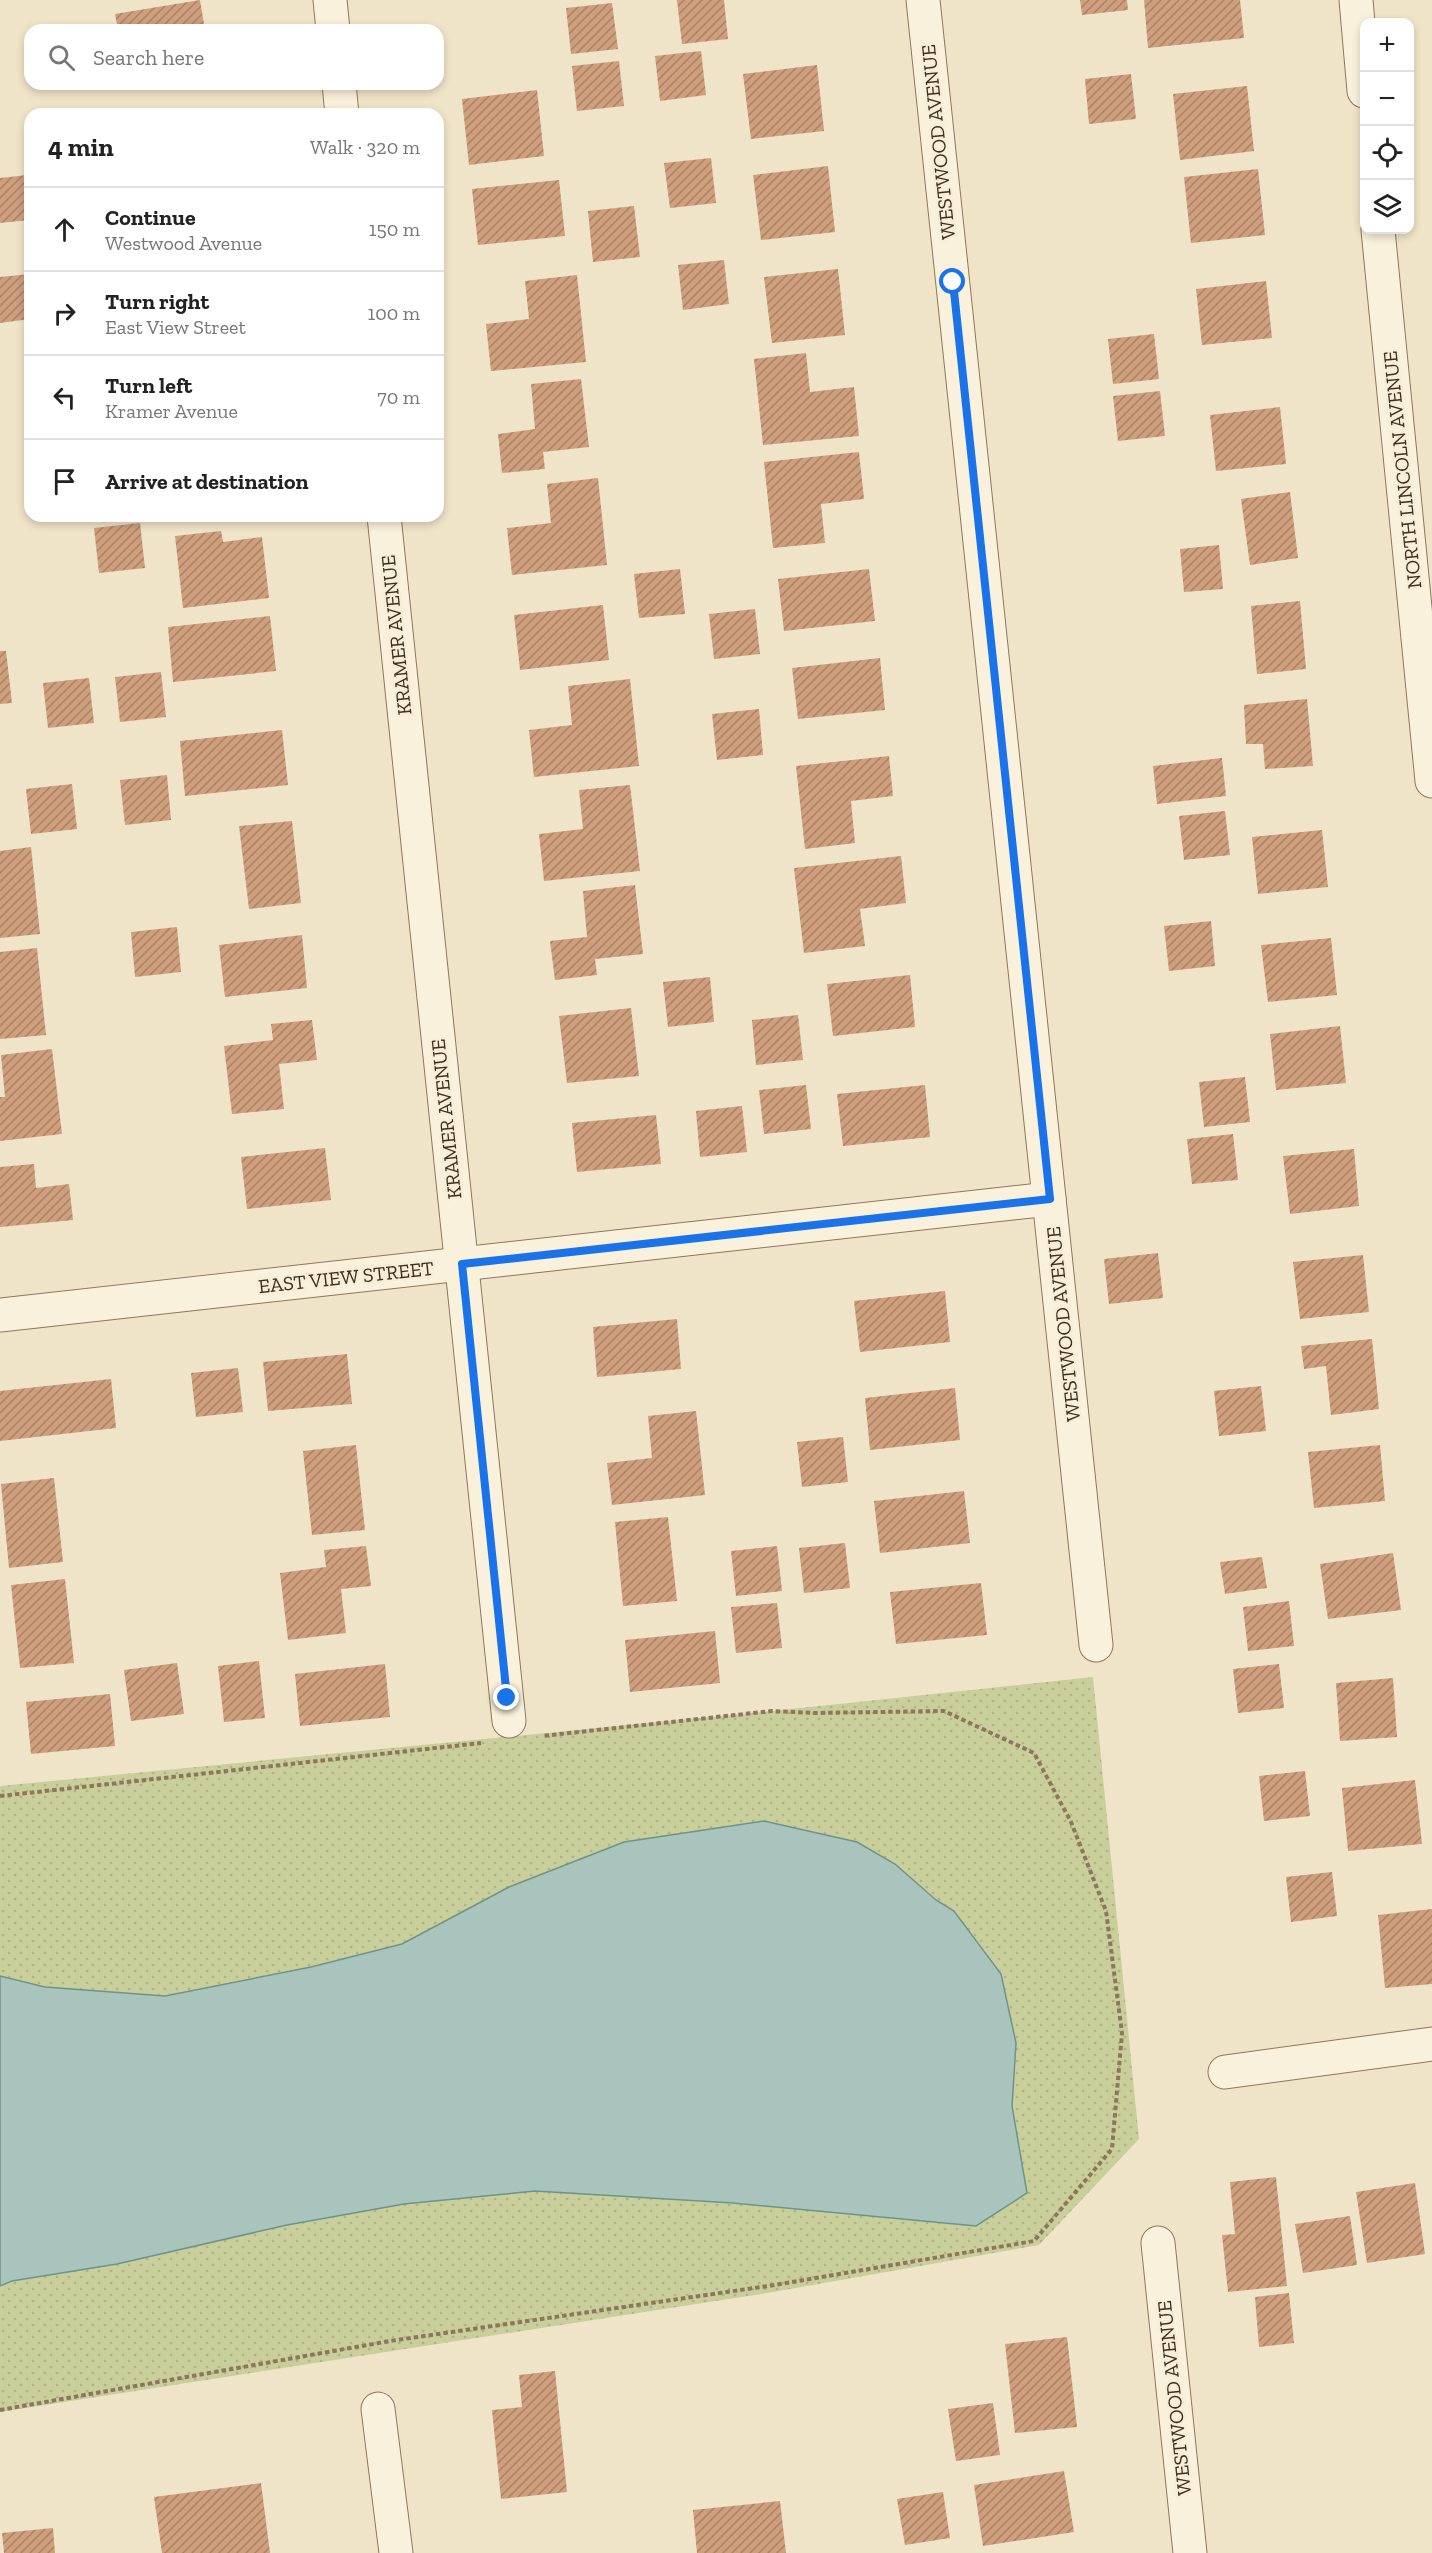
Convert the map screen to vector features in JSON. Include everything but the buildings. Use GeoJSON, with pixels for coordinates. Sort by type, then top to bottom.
{"type":"FeatureCollection","features":[{"type":"Feature","properties":{"kind":"street"},"geometry":{"type":"LineString","coordinates":[[330,0],[332,24]]}},
{"type":"Feature","properties":{"kind":"street","name":"WESTWOOD AVENUE"},"geometry":{"type":"LineString","coordinates":[[923,0],[1096,1645]]}},
{"type":"Feature","properties":{"kind":"street"},"geometry":{"type":"LineString","coordinates":[[1356,0],[1363,72]]}},
{"type":"Feature","properties":{"kind":"street"},"geometry":{"type":"LineString","coordinates":[[340,90],[341,108]]}},
{"type":"Feature","properties":{"kind":"street","name":"NORTH LINCOLN AVENUE"},"geometry":{"type":"LineString","coordinates":[[1378,234],[1432,781]]}},
{"type":"Feature","properties":{"kind":"street","name":"KRAMER AVENUE"},"geometry":{"type":"LineString","coordinates":[[385,522],[510,1734]]}},
{"type":"Feature","properties":{"kind":"street","name":"EAST VIEW STREET"},"geometry":{"type":"LineString","coordinates":[[0,1315],[1050,1199]]}},
{"type":"Feature","properties":{"kind":"street"},"geometry":{"type":"LineString","coordinates":[[1225,2072],[1432,2044]]}},
{"type":"Feature","properties":{"kind":"street","name":"WESTWOOD AVENUE"},"geometry":{"type":"LineString","coordinates":[[1158,2243],[1190,2553]]}},
{"type":"Feature","properties":{"kind":"street"},"geometry":{"type":"LineString","coordinates":[[378,2409],[396,2553]]}},
{"type":"Feature","properties":{"kind":"path"},"geometry":{"type":"LineString","coordinates":[[0,1796],[510,1734],[772,1711],[944,1712],[1034,1753],[1071,1822],[1106,1911],[1122,2033],[1112,2149],[1034,2241],[768,2286],[390,2341],[0,2410]]}},
{"type":"Feature","properties":{"kind":"green space"},"geometry":{"type":"Polygon","coordinates":[[[1093,1677],[1139,2139],[1039,2245],[773,2292],[0,2412],[0,1786],[772,1711],[1093,1677]]]}},
{"type":"Feature","properties":{"kind":"water"},"geometry":{"type":"Polygon","coordinates":[[[764,1821],[857,1842],[895,1864],[936,1900],[954,1911],[1001,1974],[1016,2043],[1012,2106],[1027,2193],[976,2226],[733,2203],[535,2191],[404,2204],[287,2225],[117,2264],[12,2281],[0,2286],[0,1976],[45,1987],[165,1996],[311,1967],[402,1944],[509,1887],[624,1842],[764,1821]]]}},
{"type":"Feature","properties":{"kind":"route"},"geometry":{"type":"LineString","coordinates":[[507,1698],[462,1264],[1050,1199],[953,282]]}}]}
